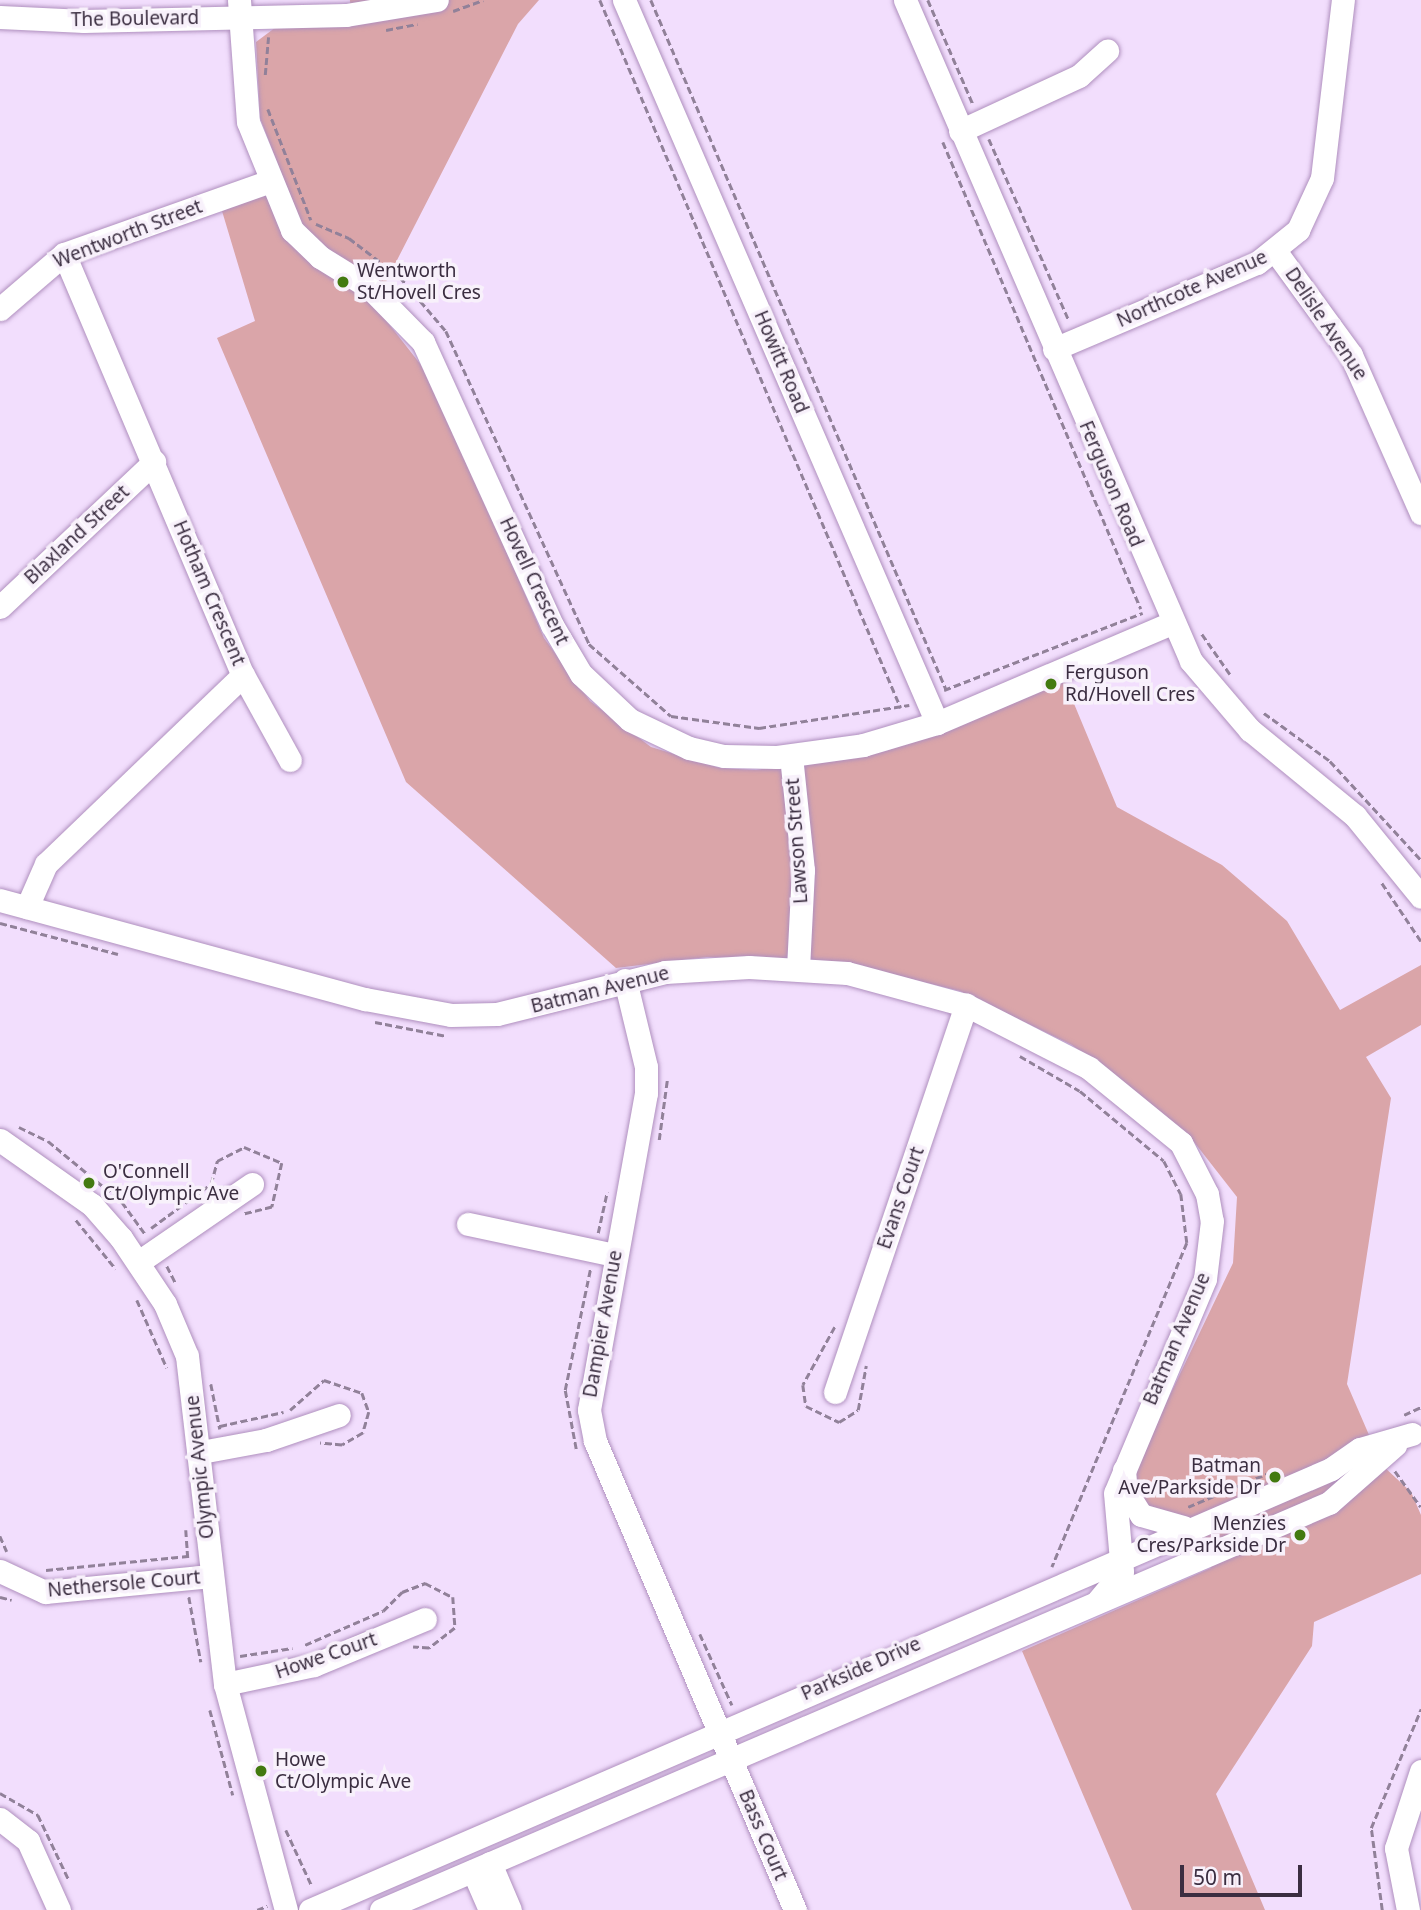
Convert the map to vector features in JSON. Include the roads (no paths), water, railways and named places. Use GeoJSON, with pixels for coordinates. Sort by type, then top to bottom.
{"type":"FeatureCollection","features":[{"type":"Feature","properties":{"kind":"street","name":"Howitt Road"},"geometry":{"type":"LineString","coordinates":[[624,0],[936,693],[937,723]]}},
{"type":"Feature","properties":{"kind":"street","name":"Ferguson Road"},"geometry":{"type":"LineString","coordinates":[[905,0],[1162,627],[1220,700],[1355,816],[1421,897]]}},
{"type":"Feature","properties":{"kind":"street","name":"Northcote Avenue"},"geometry":{"type":"LineString","coordinates":[[1052,362],[1276,252],[1312,209],[1322,178],[1343,0]]}},
{"type":"Feature","properties":{"kind":"street","name":"The Boulevard"},"geometry":{"type":"LineString","coordinates":[[0,17],[239,8],[380,12],[443,6]]}},
{"type":"Feature","properties":{"kind":"street","name":"Hovell Crescent"},"geometry":{"type":"LineString","coordinates":[[239,8],[244,102],[270,181],[303,244],[370,288],[423,342],[552,625],[581,674],[630,720],[689,748],[751,758],[791,756],[937,723],[1162,627]]}},
{"type":"Feature","properties":{"kind":"street"},"geometry":{"type":"LineString","coordinates":[[959,127],[1079,76],[1107,51]]}},
{"type":"Feature","properties":{"kind":"street","name":"Wentworth Street"},"geometry":{"type":"LineString","coordinates":[[0,309],[64,254],[270,181]]}},
{"type":"Feature","properties":{"kind":"street","name":"Delisle Avenue"},"geometry":{"type":"LineString","coordinates":[[1276,252],[1351,355],[1418,500]]}},
{"type":"Feature","properties":{"kind":"street","name":"Hotham Crescent"},"geometry":{"type":"LineString","coordinates":[[27,907],[46,864],[243,675],[64,254]]}},
{"type":"Feature","properties":{"kind":"street","name":"Blaxland Street"},"geometry":{"type":"LineString","coordinates":[[0,607],[154,462]]}},
{"type":"Feature","properties":{"kind":"street"},"geometry":{"type":"LineString","coordinates":[[243,675],[290,760]]}},
{"type":"Feature","properties":{"kind":"street","name":"Lawson Street"},"geometry":{"type":"LineString","coordinates":[[791,756],[803,870],[798,968]]}},
{"type":"Feature","properties":{"kind":"street","name":"Batman Avenue"},"geometry":{"type":"LineString","coordinates":[[0,900],[365,999],[452,1014],[497,1014],[625,980],[712,968],[798,968],[871,979],[966,1005],[1040,1039],[1128,1095],[1181,1143],[1207,1194],[1212,1251],[1205,1279],[1128,1453],[1100,1504],[1117,1563]]}},
{"type":"Feature","properties":{"kind":"street","name":"Dampier Avenue"},"geometry":{"type":"LineString","coordinates":[[625,980],[646,1067],[646,1093],[590,1378],[593,1430],[731,1760]]}},
{"type":"Feature","properties":{"kind":"street","name":"Evans Court"},"geometry":{"type":"LineString","coordinates":[[835,1392],[966,1005]]}},
{"type":"Feature","properties":{"kind":"street","name":"Olympic Avenue"},"geometry":{"type":"LineString","coordinates":[[0,1140],[92,1205],[140,1261],[187,1356],[201,1452],[199,1566],[214,1680],[275,1863],[286,1910]]}},
{"type":"Feature","properties":{"kind":"street"},"geometry":{"type":"LineString","coordinates":[[140,1261],[252,1184]]}},
{"type":"Feature","properties":{"kind":"street"},"geometry":{"type":"LineString","coordinates":[[468,1224],[614,1255]]}},
{"type":"Feature","properties":{"kind":"street"},"geometry":{"type":"LineString","coordinates":[[201,1452],[266,1440],[339,1415]]}},
{"type":"Feature","properties":{"kind":"street","name":"Parkside Drive"},"geometry":{"type":"LineString","coordinates":[[381,1910],[1341,1497],[1372,1461],[1418,1439]]}},
{"type":"Feature","properties":{"kind":"street","name":"Parkside Drive"},"geometry":{"type":"LineString","coordinates":[[310,1910],[1117,1563],[1188,1527],[1331,1469],[1360,1449],[1418,1439]]}},
{"type":"Feature","properties":{"kind":"street"},"geometry":{"type":"LineString","coordinates":[[1128,1453],[1126,1491],[1141,1515],[1166,1527],[1188,1527]]}},
{"type":"Feature","properties":{"kind":"street"},"geometry":{"type":"LineString","coordinates":[[1097,1602],[1117,1563],[1279,1524]]}},
{"type":"Feature","properties":{"kind":"street","name":"Nethersole Court"},"geometry":{"type":"LineString","coordinates":[[8,1565],[45,1592],[199,1566]]}},
{"type":"Feature","properties":{"kind":"street","name":"Howe Court"},"geometry":{"type":"LineString","coordinates":[[214,1680],[314,1665],[425,1619]]}},
{"type":"Feature","properties":{"kind":"street","name":"Bass Court"},"geometry":{"type":"LineString","coordinates":[[731,1760],[795,1910]]}},
{"type":"Feature","properties":{"kind":"street"},"geometry":{"type":"LineString","coordinates":[[1408,1910],[1396,1848],[1421,1771]]}},
{"type":"Feature","properties":{"kind":"street"},"geometry":{"type":"LineString","coordinates":[[0,1819],[28,1841],[59,1910]]}},
{"type":"Feature","properties":{"kind":"street"},"geometry":{"type":"LineString","coordinates":[[470,1840],[481,1867],[490,1910]]}},
{"type":"Feature","properties":{"kind":"street","name":"Olympic Avenue"},"geometry":{"type":"LineString","coordinates":[[275,1863],[304,1910]]}},
{"type":"Feature","properties":{"kind":"street"},"geometry":{"type":"LineString","coordinates":[[481,1867],[510,1910]]}},
{"type":"Feature","properties":{"kind":"place","name":"Wentworth St/Hovell Cres"},"geometry":{"type":"Point","coordinates":[343,282]}},
{"type":"Feature","properties":{"kind":"place","name":"Ferguson Rd/Hovell Cres"},"geometry":{"type":"Point","coordinates":[1051,684]}},
{"type":"Feature","properties":{"kind":"place","name":"O'Connell Ct/Olympic Ave"},"geometry":{"type":"Point","coordinates":[89,1183]}},
{"type":"Feature","properties":{"kind":"place","name":"Batman Ave/Parkside Dr"},"geometry":{"type":"Point","coordinates":[1275,1477]}},
{"type":"Feature","properties":{"kind":"place","name":"Menzies Cres/Parkside Dr"},"geometry":{"type":"Point","coordinates":[1300,1535]}},
{"type":"Feature","properties":{"kind":"place","name":"Howe Ct/Olympic Ave"},"geometry":{"type":"Point","coordinates":[261,1771]}}]}
